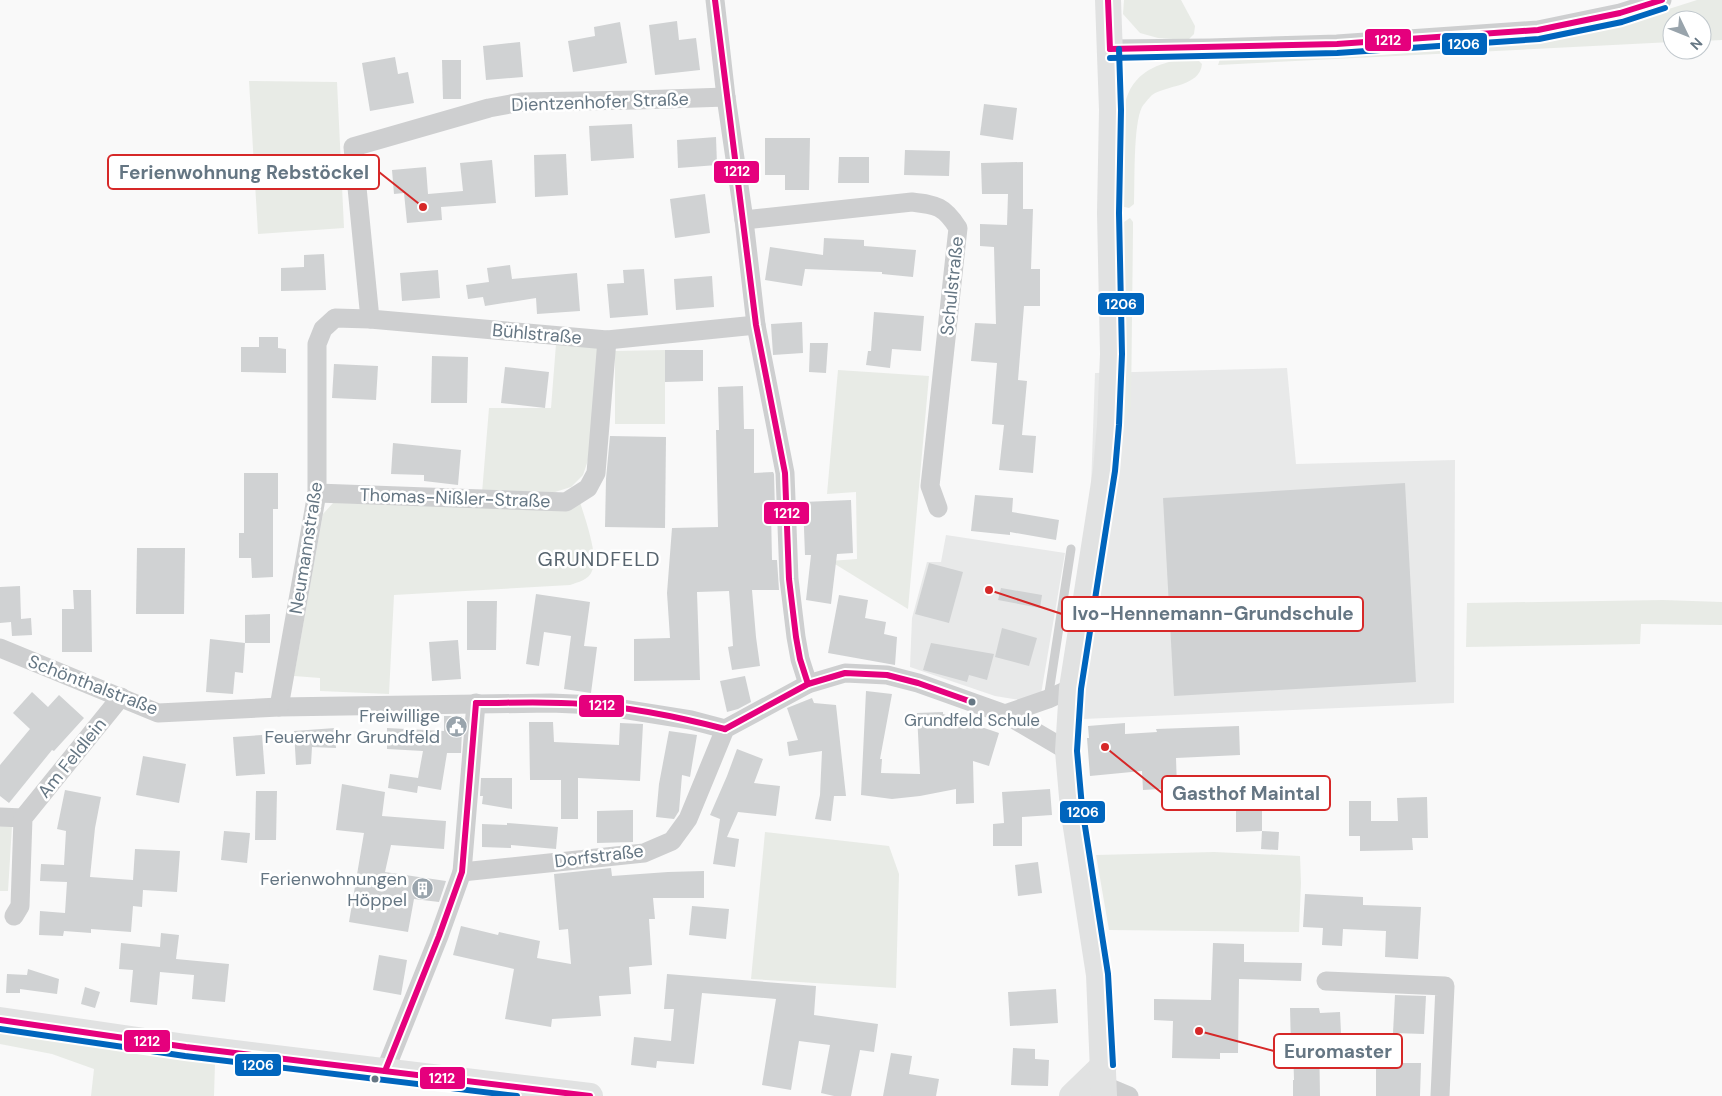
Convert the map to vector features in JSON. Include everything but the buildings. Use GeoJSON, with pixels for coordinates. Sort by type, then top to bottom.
{"type":"FeatureCollection","features":[{"type":"Feature","properties":{"kind":"main road"},"geometry":{"type":"LineString","coordinates":[[1072,1096],[1104,1082],[1099,975],[1073,808],[1068,752],[1072,688],[1106,470],[1113,354],[1110,213],[1112,110],[1108,0]]}},
{"type":"Feature","properties":{"kind":"main road"},"geometry":{"type":"LineString","coordinates":[[0,1020],[186,1047],[590,1096]]}},
{"type":"Feature","properties":{"kind":"street"},"geometry":{"type":"LineString","coordinates":[[715,0],[756,325],[785,473],[791,598],[800,659],[808,684]]}},
{"type":"Feature","properties":{"kind":"street"},"geometry":{"type":"LineString","coordinates":[[1110,49],[1338,44],[1538,30],[1620,13],[1662,0]]}},
{"type":"Feature","properties":{"kind":"street","name":"Dientzenhofer Straße"},"geometry":{"type":"LineString","coordinates":[[370,319],[353,147],[489,108],[521,102],[726,97]]}},
{"type":"Feature","properties":{"kind":"street","name":"Schulstraße"},"geometry":{"type":"LineString","coordinates":[[744,220],[912,202],[933,204],[948,213],[958,228],[930,486],[938,508]]}},
{"type":"Feature","properties":{"kind":"street","name":"Bühlstraße"},"geometry":{"type":"LineString","coordinates":[[323,329],[335,318],[370,319],[607,340],[756,325]]}},
{"type":"Feature","properties":{"kind":"street","name":"Neumannstraße"},"geometry":{"type":"LineString","coordinates":[[279,707],[318,493],[316,344],[323,329]]}},
{"type":"Feature","properties":{"kind":"street","name":"Thomas-Nißler-Straße"},"geometry":{"type":"LineString","coordinates":[[318,493],[566,502],[588,488],[596,473],[607,340]]}},
{"type":"Feature","properties":{"kind":"street","name":"Schönthalstraße"},"geometry":{"type":"LineString","coordinates":[[0,648],[158,713],[279,707],[550,703],[597,705],[692,720],[725,729]]}},
{"type":"Feature","properties":{"kind":"street"},"geometry":{"type":"LineString","coordinates":[[725,729],[808,684],[845,673],[887,675],[918,683],[1005,714],[1068,752]]}},
{"type":"Feature","properties":{"kind":"street"},"geometry":{"type":"LineString","coordinates":[[1005,714],[1048,699],[1072,688]]}},
{"type":"Feature","properties":{"kind":"street","name":"Am Feldlein"},"geometry":{"type":"LineString","coordinates":[[23,818],[121,697]]}},
{"type":"Feature","properties":{"kind":"street"},"geometry":{"type":"LineString","coordinates":[[385,1071],[439,936],[462,872],[476,703]]}},
{"type":"Feature","properties":{"kind":"street","name":"Dorfstraße"},"geometry":{"type":"LineString","coordinates":[[462,872],[644,853],[672,841],[688,819],[725,729]]}},
{"type":"Feature","properties":{"kind":"street"},"geometry":{"type":"LineString","coordinates":[[0,816],[23,818],[20,906],[14,916]]}},
{"type":"Feature","properties":{"kind":"street"},"geometry":{"type":"LineString","coordinates":[[1326,981],[1445,986],[1440,1096]]}},
{"type":"Feature","properties":{"kind":"street"},"geometry":{"type":"LineString","coordinates":[[1104,1082],[1129,1096]]}},
{"type":"Feature","properties":{"kind":"lane"},"geometry":{"type":"LineString","coordinates":[[1048,699],[1070,549]]}},
{"type":"Feature","properties":{"kind":"shaded area"},"geometry":{"type":"Polygon","coordinates":[[[1124,0],[1181,0],[1195,26],[1194,34],[1188,40],[1158,38],[1140,33],[1123,14],[1124,0]]]}},
{"type":"Feature","properties":{"kind":"shaded area"},"geometry":{"type":"Polygon","coordinates":[[[1697,0],[1722,0],[1722,40],[1712,40],[1712,10],[1666,10],[1697,0]]]}},
{"type":"Feature","properties":{"kind":"shaded area"},"geometry":{"type":"Polygon","coordinates":[[[1662,11],[1662,43],[1218,65],[1221,56],[1537,37],[1662,11]]]}},
{"type":"Feature","properties":{"kind":"shaded area"},"geometry":{"type":"Polygon","coordinates":[[[1196,58],[1202,64],[1200,72],[1195,77],[1152,95],[1142,107],[1137,126],[1134,204],[1129,208],[1120,206],[1124,111],[1126,99],[1133,84],[1156,66],[1196,58]]]}},
{"type":"Feature","properties":{"kind":"shaded area"},"geometry":{"type":"Polygon","coordinates":[[[249,81],[337,82],[344,228],[258,234],[249,81]]]}},
{"type":"Feature","properties":{"kind":"shaded area"},"geometry":{"type":"Polygon","coordinates":[[[1130,218],[1133,222],[1131,407],[1125,421],[1121,423],[1121,224],[1130,218]]]}},
{"type":"Feature","properties":{"kind":"shaded area"},"geometry":{"type":"Polygon","coordinates":[[[556,344],[599,347],[589,457],[583,475],[571,487],[555,492],[482,493],[489,408],[551,408],[556,344]]]}},
{"type":"Feature","properties":{"kind":"shaded area"},"geometry":{"type":"Polygon","coordinates":[[[665,350],[665,424],[615,424],[615,351],[665,350]]]}},
{"type":"Feature","properties":{"kind":"shaded area"},"geometry":{"type":"Polygon","coordinates":[[[1287,368],[1296,464],[1455,460],[1454,703],[1083,719],[1095,373],[1287,368]]]}},
{"type":"Feature","properties":{"kind":"shaded area"},"geometry":{"type":"Polygon","coordinates":[[[838,370],[929,376],[908,609],[830,561],[857,559],[856,492],[827,494],[838,370]]]}},
{"type":"Feature","properties":{"kind":"shaded area"},"geometry":{"type":"Polygon","coordinates":[[[580,502],[594,556],[591,574],[586,579],[570,585],[394,595],[389,694],[320,691],[320,678],[294,676],[323,514],[333,503],[483,505],[580,502]]]}},
{"type":"Feature","properties":{"kind":"shaded area"},"geometry":{"type":"Polygon","coordinates":[[[946,535],[1065,553],[1041,694],[1019,700],[995,696],[910,667],[912,618],[927,562],[941,562],[946,535]]]}},
{"type":"Feature","properties":{"kind":"shaded area"},"geometry":{"type":"Polygon","coordinates":[[[1663,600],[1722,602],[1722,625],[1641,624],[1640,644],[1466,647],[1467,603],[1663,600]]]}},
{"type":"Feature","properties":{"kind":"shaded area"},"geometry":{"type":"Polygon","coordinates":[[[0,826],[12,826],[8,891],[0,891],[0,826]]]}},
{"type":"Feature","properties":{"kind":"shaded area"},"geometry":{"type":"Polygon","coordinates":[[[765,832],[889,846],[899,874],[896,988],[751,979],[765,832]]]}},
{"type":"Feature","properties":{"kind":"shaded area"},"geometry":{"type":"Polygon","coordinates":[[[1214,852],[1300,856],[1299,932],[1109,930],[1096,855],[1214,852]]]}},
{"type":"Feature","properties":{"kind":"shaded area"},"geometry":{"type":"Polygon","coordinates":[[[0,1027],[215,1063],[214,1096],[91,1096],[94,1069],[52,1054],[0,1044],[0,1027]]]}},
{"type":"Feature","properties":{"kind":"transit line","name":"1212"},"geometry":{"type":"LineString","coordinates":[[715,0],[756,325],[785,473],[789,579],[796,637],[800,659],[808,684]]}},
{"type":"Feature","properties":{"kind":"transit line","name":"1212"},"geometry":{"type":"LineString","coordinates":[[1108,0],[1110,49]]}},
{"type":"Feature","properties":{"kind":"transit line","name":"1212"},"geometry":{"type":"LineString","coordinates":[[1110,49],[1337,44],[1538,30],[1620,13],[1662,0]]}},
{"type":"Feature","properties":{"kind":"transit line","name":"1206"},"geometry":{"type":"LineString","coordinates":[[1110,58],[1337,53],[1539,39],[1622,22],[1665,8]]}},
{"type":"Feature","properties":{"kind":"transit line","name":"1206"},"geometry":{"type":"LineString","coordinates":[[1113,1065],[1108,974],[1082,807],[1077,751],[1081,689],[1115,471],[1119,425],[1122,354],[1119,213],[1121,110],[1119,49]]}},
{"type":"Feature","properties":{"kind":"transit line","name":"1212"},"geometry":{"type":"LineString","coordinates":[[725,729],[808,684],[845,673],[887,675],[918,683],[972,702]]}},
{"type":"Feature","properties":{"kind":"transit line","name":"1212"},"geometry":{"type":"LineString","coordinates":[[476,703],[601,705],[655,713],[725,729]]}},
{"type":"Feature","properties":{"kind":"transit line","name":"1212"},"geometry":{"type":"LineString","coordinates":[[385,1071],[439,936],[462,872],[476,703]]}},
{"type":"Feature","properties":{"kind":"transit line","name":"1212"},"geometry":{"type":"LineString","coordinates":[[0,1020],[186,1047],[590,1096]]}},
{"type":"Feature","properties":{"kind":"transit line","name":"1206"},"geometry":{"type":"LineString","coordinates":[[0,1029],[185,1056],[517,1096]]}},
{"type":"Feature","properties":{"kind":"place","name":"Ferienwohnung Rebstöckel"},"geometry":{"type":"Point","coordinates":[423,207]}},
{"type":"Feature","properties":{"kind":"place","name":"Ivo-Hennemann-Grundschule"},"geometry":{"type":"Point","coordinates":[989,590]}},
{"type":"Feature","properties":{"kind":"place","name":"Grundfeld Schule"},"geometry":{"type":"Point","coordinates":[972,702]}},
{"type":"Feature","properties":{"kind":"place","name":"Freiwillige Feuerwehr Grundfeld"},"geometry":{"type":"Point","coordinates":[456,726]}},
{"type":"Feature","properties":{"kind":"place","name":"Gasthof Maintal"},"geometry":{"type":"Point","coordinates":[1105,747]}},
{"type":"Feature","properties":{"kind":"place","name":"Ferienwohnungen Höppel"},"geometry":{"type":"Point","coordinates":[423,889]}},
{"type":"Feature","properties":{"kind":"place","name":"Euromaster"},"geometry":{"type":"Point","coordinates":[1199,1031]}},
{"type":"Feature","properties":{"kind":"district","name":"GRUNDFELD"},"geometry":{"type":"Point","coordinates":[599,559]}}]}
